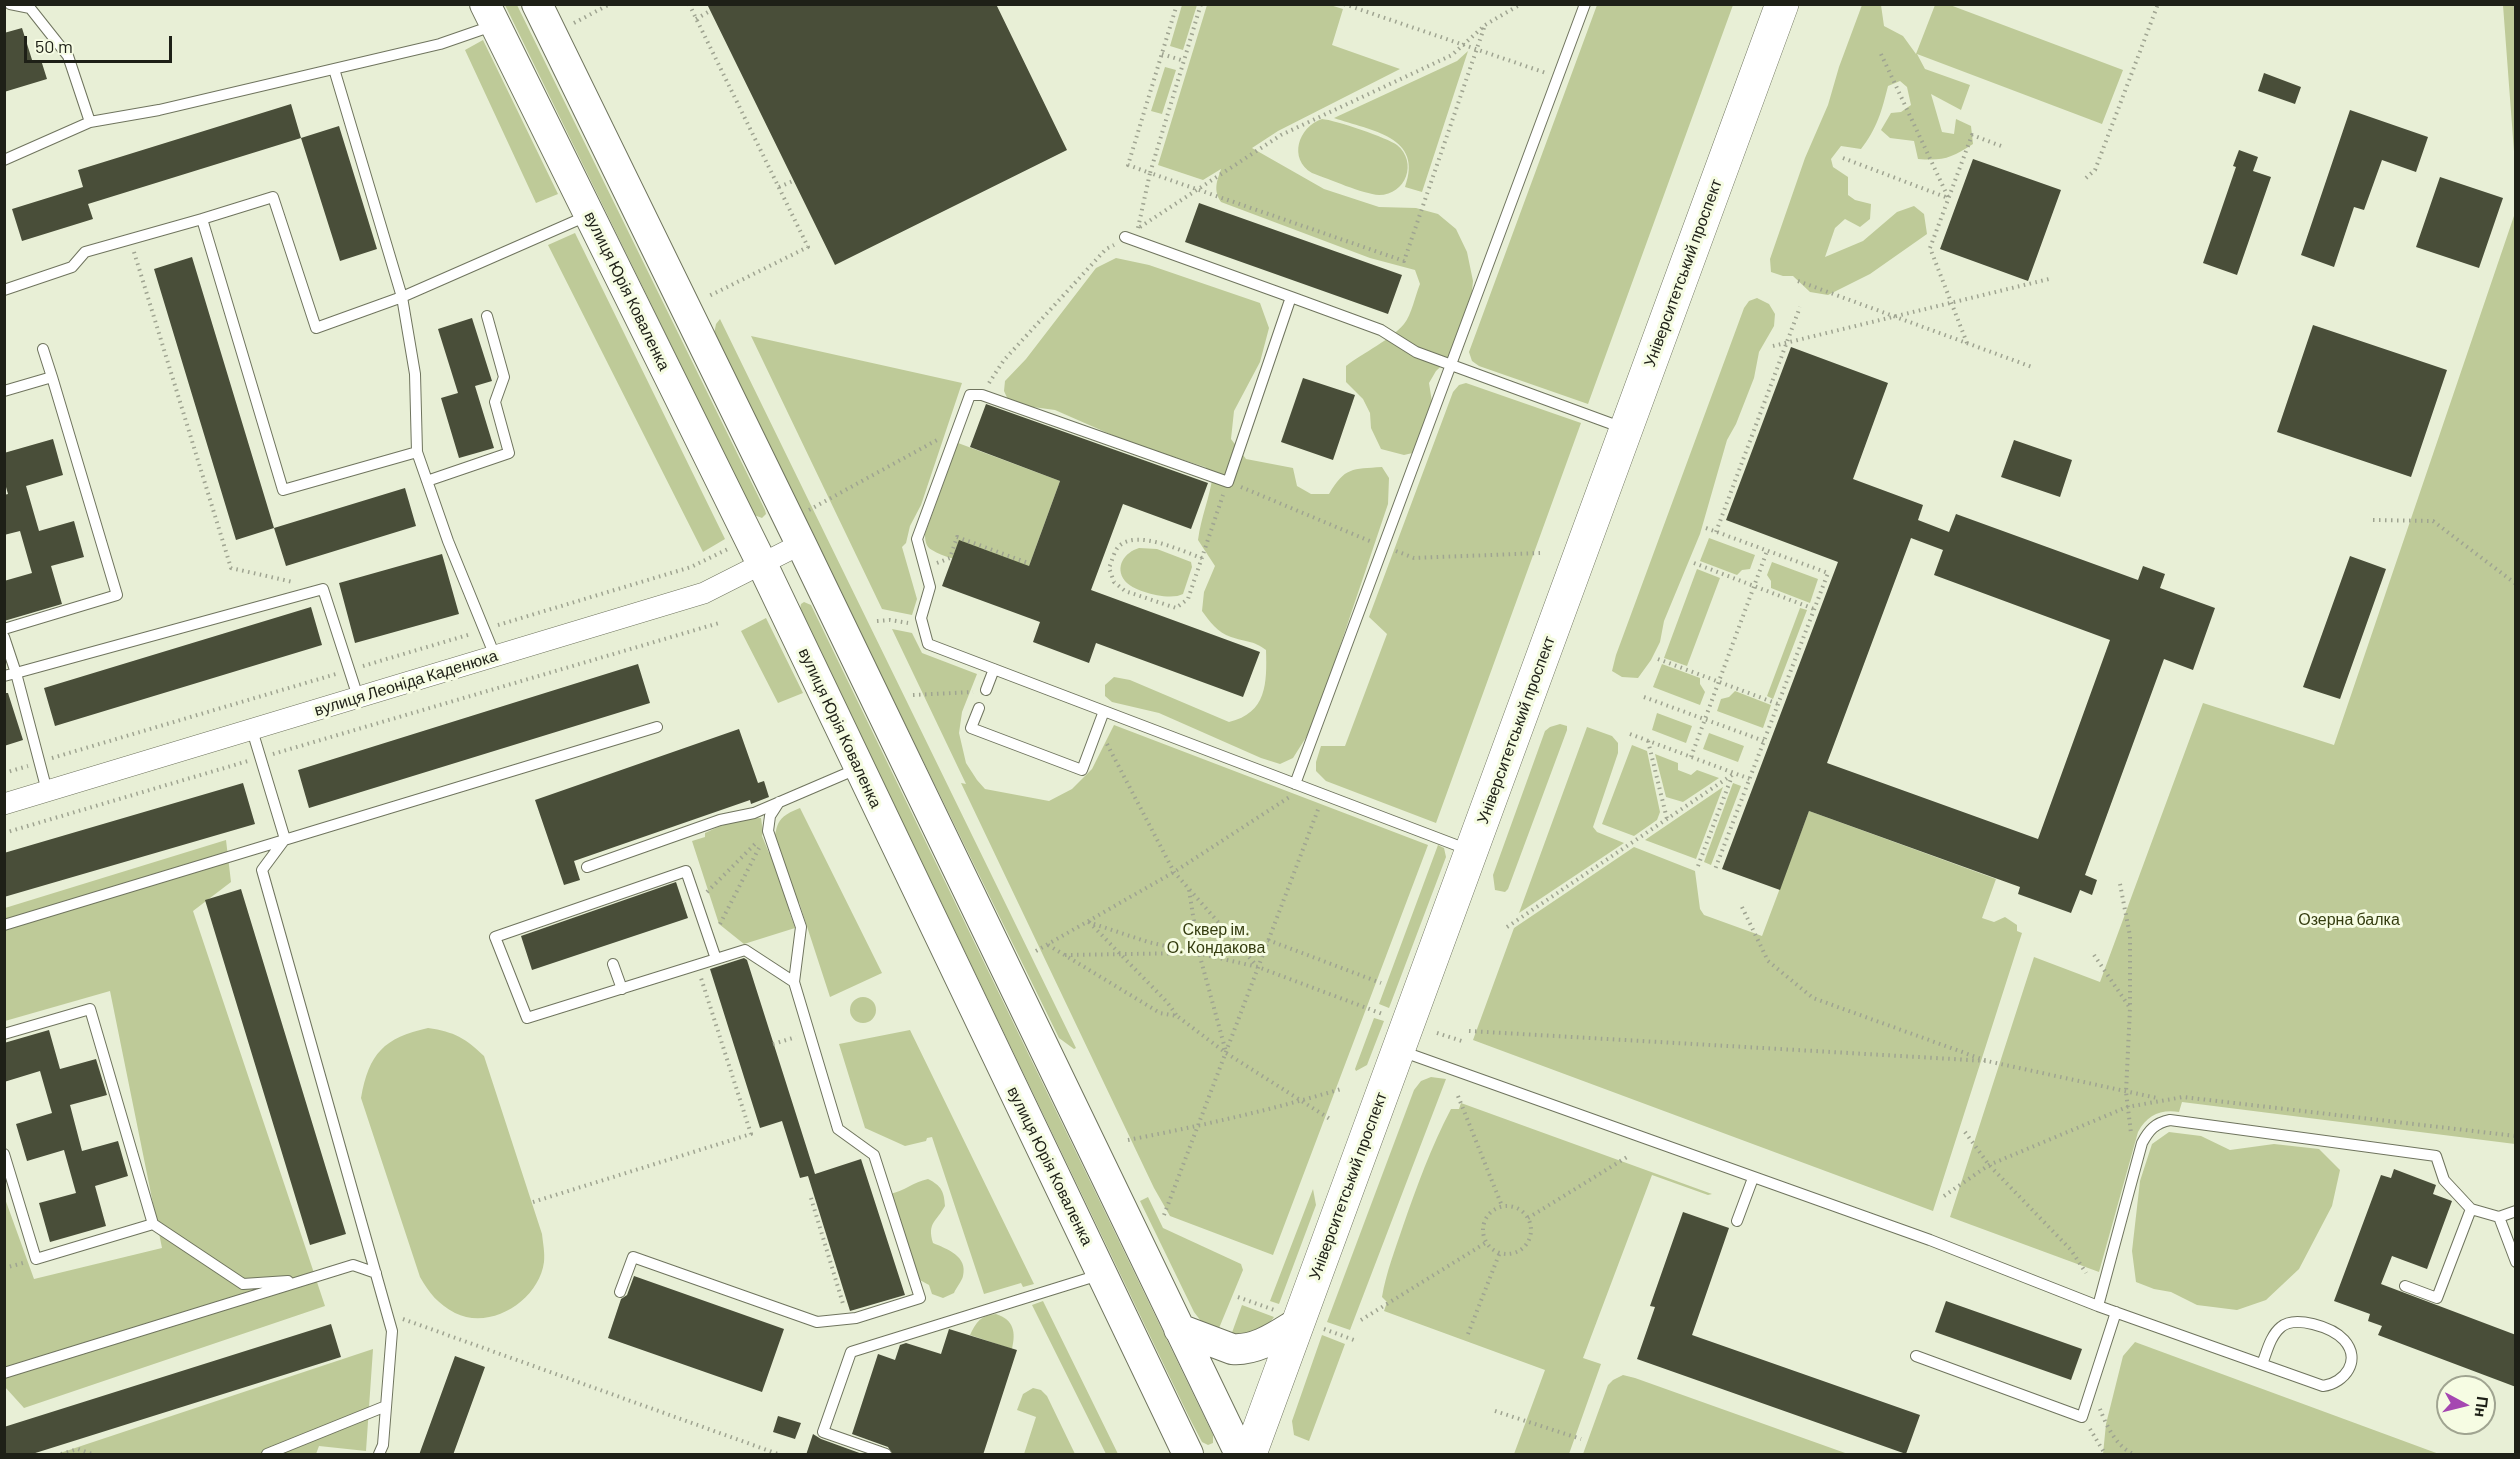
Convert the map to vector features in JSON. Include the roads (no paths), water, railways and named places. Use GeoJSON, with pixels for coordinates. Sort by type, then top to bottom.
{"type":"FeatureCollection","features":[{"type":"Feature","properties":{"kind":"main road"},"geometry":{"type":"LineString","coordinates":[[537,4],[801,544],[1224,1422],[1249,1448]]}},
{"type":"Feature","properties":{"kind":"main road","name":"Університетський проспект"},"geometry":{"type":"LineString","coordinates":[[1249,1448],[1299,1321],[1782,4]]}},
{"type":"Feature","properties":{"kind":"main road","name":"вулиця Юрія Коваленка"},"geometry":{"type":"LineString","coordinates":[[490,15],[762,564],[1188,1455]]}},
{"type":"Feature","properties":{"kind":"main road"},"geometry":{"type":"LineString","coordinates":[[1179,1329],[1232,1349],[1241,1350],[1261,1344],[1299,1321]]}},
{"type":"Feature","properties":{"kind":"street","name":"вулиця Леоніда Каденюка"},"geometry":{"type":"LineString","coordinates":[[4,804],[704,593],[801,544]]}},
{"type":"Feature","properties":{"kind":"lane"},"geometry":{"type":"LineString","coordinates":[[10,4],[30,8],[68,56],[90,122]]}},
{"type":"Feature","properties":{"kind":"lane"},"geometry":{"type":"LineString","coordinates":[[1299,786],[1383,547],[1585,4]]}},
{"type":"Feature","properties":{"kind":"lane"},"geometry":{"type":"LineString","coordinates":[[4,160],[90,122],[159,110],[440,44],[490,15]]}},
{"type":"Feature","properties":{"kind":"lane"},"geometry":{"type":"LineString","coordinates":[[333,69],[402,297],[415,374],[417,452],[448,541],[495,656]]}},
{"type":"Feature","properties":{"kind":"lane"},"geometry":{"type":"LineString","coordinates":[[4,290],[72,267],[85,252],[273,197],[316,328],[402,297],[590,215]]}},
{"type":"Feature","properties":{"kind":"lane"},"geometry":{"type":"LineString","coordinates":[[202,219],[284,490],[417,452]]}},
{"type":"Feature","properties":{"kind":"lane"},"geometry":{"type":"LineString","coordinates":[[1125,237],[1381,330],[1416,352],[1626,429]]}},
{"type":"Feature","properties":{"kind":"lane"},"geometry":{"type":"LineString","coordinates":[[1291,297],[1228,482],[982,395],[970,395],[917,538],[930,587],[921,618],[928,645],[1472,851]]}},
{"type":"Feature","properties":{"kind":"lane"},"geometry":{"type":"LineString","coordinates":[[427,481],[509,453],[495,402],[504,377],[487,316]]}},
{"type":"Feature","properties":{"kind":"lane"},"geometry":{"type":"LineString","coordinates":[[4,629],[117,595],[43,349]]}},
{"type":"Feature","properties":{"kind":"lane"},"geometry":{"type":"LineString","coordinates":[[4,391],[52,377]]}},
{"type":"Feature","properties":{"kind":"lane"},"geometry":{"type":"LineString","coordinates":[[4,676],[323,589],[358,698]]}},
{"type":"Feature","properties":{"kind":"lane"},"geometry":{"type":"LineString","coordinates":[[4,637],[16,673],[47,791]]}},
{"type":"Feature","properties":{"kind":"lane"},"geometry":{"type":"LineString","coordinates":[[986,690],[994,669]]}},
{"type":"Feature","properties":{"kind":"lane"},"geometry":{"type":"LineString","coordinates":[[979,708],[971,728],[1082,770],[1104,711]]}},
{"type":"Feature","properties":{"kind":"lane"},"geometry":{"type":"LineString","coordinates":[[4,925],[657,727]]}},
{"type":"Feature","properties":{"kind":"lane"},"geometry":{"type":"LineString","coordinates":[[252,730],[285,839]]}},
{"type":"Feature","properties":{"kind":"lane"},"geometry":{"type":"LineString","coordinates":[[587,867],[720,820],[754,813],[859,768]]}},
{"type":"Feature","properties":{"kind":"lane"},"geometry":{"type":"LineString","coordinates":[[620,1292],[633,1257],[817,1322],[848,1319],[920,1298],[874,1155],[838,1129],[794,982],[801,927],[768,831],[770,816],[779,802]]}},
{"type":"Feature","properties":{"kind":"lane"},"geometry":{"type":"LineString","coordinates":[[285,839],[262,870],[392,1331],[383,1445],[379,1455]]}},
{"type":"Feature","properties":{"kind":"lane"},"geometry":{"type":"LineString","coordinates":[[717,959],[686,871],[495,937],[527,1018],[745,951],[794,982]]}},
{"type":"Feature","properties":{"kind":"lane"},"geometry":{"type":"LineString","coordinates":[[613,964],[622,989]]}},
{"type":"Feature","properties":{"kind":"lane"},"geometry":{"type":"LineString","coordinates":[[4,1034],[90,1009],[153,1224],[243,1284],[306,1280]]}},
{"type":"Feature","properties":{"kind":"lane"},"geometry":{"type":"LineString","coordinates":[[1398,1050],[1930,1240],[2116,1312],[2323,1386],[2340,1382],[2346,1375],[2352,1359],[2346,1342],[2340,1336],[2305,1322],[2296,1321],[2279,1328],[2262,1364]]}},
{"type":"Feature","properties":{"kind":"lane"},"geometry":{"type":"LineString","coordinates":[[2098,1305],[2142,1143],[2152,1127],[2159,1122],[2178,1120],[2436,1156],[2444,1180],[2471,1209],[2499,1217],[2516,1211]]}},
{"type":"Feature","properties":{"kind":"lane"},"geometry":{"type":"LineString","coordinates":[[4,1154],[36,1259],[153,1224]]}},
{"type":"Feature","properties":{"kind":"lane"},"geometry":{"type":"LineString","coordinates":[[1737,1221],[1753,1178]]}},
{"type":"Feature","properties":{"kind":"lane"},"geometry":{"type":"LineString","coordinates":[[2405,1286],[2437,1298],[2471,1209]]}},
{"type":"Feature","properties":{"kind":"lane"},"geometry":{"type":"LineString","coordinates":[[2499,1217],[2516,1262]]}},
{"type":"Feature","properties":{"kind":"lane"},"geometry":{"type":"LineString","coordinates":[[4,1373],[353,1265],[376,1273]]}},
{"type":"Feature","properties":{"kind":"lane"},"geometry":{"type":"LineString","coordinates":[[886,1455],[823,1432],[851,1352],[1102,1274]]}},
{"type":"Feature","properties":{"kind":"lane"},"geometry":{"type":"LineString","coordinates":[[1916,1356],[2082,1417],[2116,1312]]}},
{"type":"Feature","properties":{"kind":"lane"},"geometry":{"type":"LineString","coordinates":[[267,1455],[386,1406]]}},
{"type":"Feature","properties":{"kind":"park label","name":"Озерна балка"},"geometry":{"type":"Point","coordinates":[2349,920]}},
{"type":"Feature","properties":{"kind":"park label","name":"Сквер ім. О. Кондакова"},"geometry":{"type":"Point","coordinates":[1216,939]}}]}
